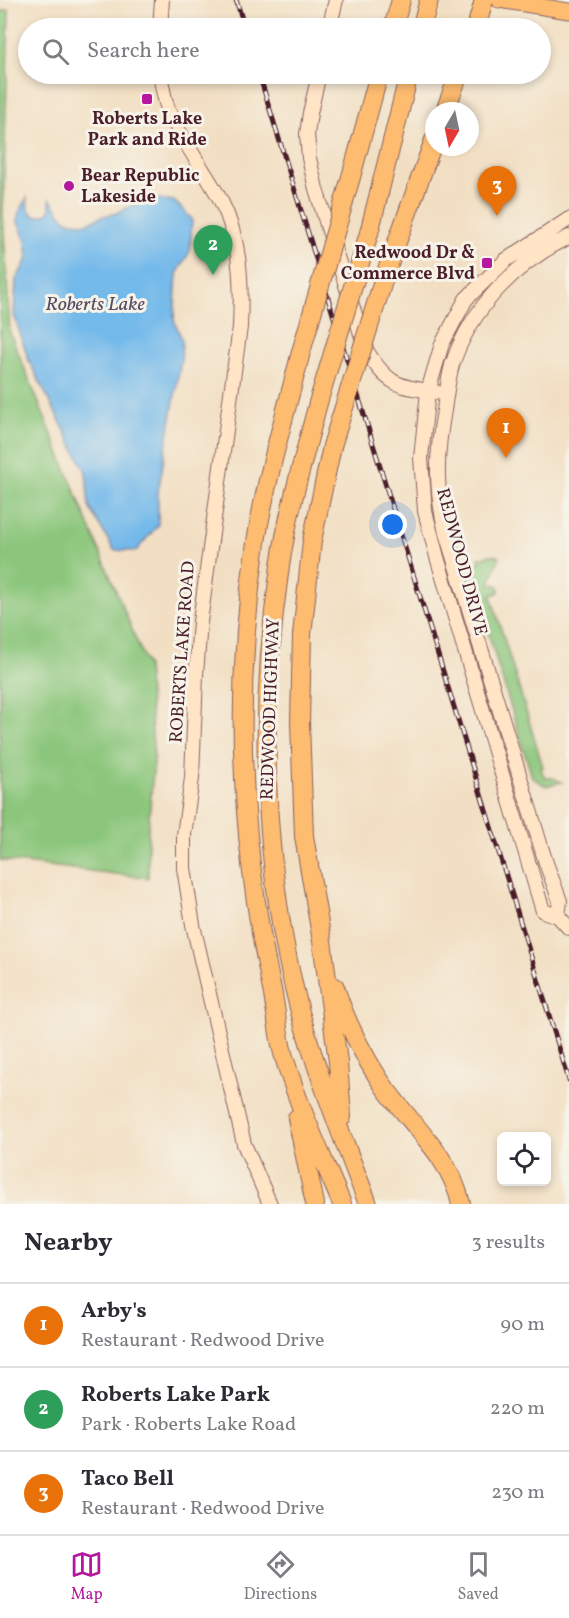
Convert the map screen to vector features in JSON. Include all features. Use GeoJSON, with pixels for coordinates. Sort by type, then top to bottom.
{"type":"FeatureCollection","features":[{"type":"Feature","properties":{"kind":"highway"},"geometry":{"type":"LineString","coordinates":[[387,18],[388,0]]}},
{"type":"Feature","properties":{"kind":"highway"},"geometry":{"type":"LineString","coordinates":[[391,18],[401,0]]}},
{"type":"Feature","properties":{"kind":"highway"},"geometry":{"type":"LineString","coordinates":[[424,18],[429,0]]}},
{"type":"Feature","properties":{"kind":"highway"},"geometry":{"type":"LineString","coordinates":[[479,18],[484,0]]}},
{"type":"Feature","properties":{"kind":"highway","name":"REDWOOD HIGHWAY"},"geometry":{"type":"LineString","coordinates":[[342,1204],[304,1115],[284,1058],[264,949],[246,824],[242,702],[250,587],[274,458],[376,84]]}},
{"type":"Feature","properties":{"kind":"highway","name":"REDWOOD HIGHWAY"},"geometry":{"type":"LineString","coordinates":[[368,1204],[313,1054],[291,972],[277,895],[268,813],[268,694],[275,604],[287,525],[318,403],[369,234],[406,84]]}},
{"type":"Feature","properties":{"kind":"highway"},"geometry":{"type":"LineString","coordinates":[[448,102],[455,84]]}},
{"type":"Feature","properties":{"kind":"highway"},"geometry":{"type":"LineString","coordinates":[[345,1139],[338,1062],[322,941],[304,836],[300,722],[302,635],[312,542],[332,446],[384,278],[428,156]]}},
{"type":"Feature","properties":{"kind":"highway"},"geometry":{"type":"LineString","coordinates":[[322,941],[338,999],[358,1039],[381,1082],[445,1164],[457,1189],[460,1204]]}},
{"type":"Feature","properties":{"kind":"highway"},"geometry":{"type":"LineString","coordinates":[[284,1058],[315,1204]]}},
{"type":"Feature","properties":{"kind":"main road"},"geometry":{"type":"LineString","coordinates":[[499,0],[569,11]]}},
{"type":"Feature","properties":{"kind":"street"},"geometry":{"type":"LineString","coordinates":[[161,18],[162,0]]}},
{"type":"Feature","properties":{"kind":"street"},"geometry":{"type":"LineString","coordinates":[[332,18],[336,0]]}},
{"type":"Feature","properties":{"kind":"street","name":"ROBERTS LAKE ROAD"},"geometry":{"type":"LineString","coordinates":[[162,84],[168,108],[185,143],[221,202],[231,229],[242,294],[240,327],[200,622],[192,778],[184,835],[184,868],[193,925],[244,1143],[270,1204]]}},
{"type":"Feature","properties":{"kind":"street"},"geometry":{"type":"LineString","coordinates":[[317,84],[307,134],[309,158],[316,189],[366,350],[379,371],[392,382],[405,387],[447,394]]}},
{"type":"Feature","properties":{"kind":"street"},"geometry":{"type":"LineString","coordinates":[[563,223],[567,239]]}},
{"type":"Feature","properties":{"kind":"street","name":"REDWOOD DRIVE"},"geometry":{"type":"LineString","coordinates":[[563,223],[506,260],[466,299],[442,344],[428,391],[421,458],[425,511],[543,911],[558,916],[569,928]]}},
{"type":"Feature","properties":{"kind":"street","name":"REDWOOD DRIVE"},"geometry":{"type":"LineString","coordinates":[[558,916],[560,901],[546,863],[473,626],[439,503],[436,472],[451,368],[460,343],[481,308],[504,282],[531,259],[567,239]]}},
{"type":"Feature","properties":{"kind":"street"},"geometry":{"type":"LineString","coordinates":[[466,299],[481,308]]}},
{"type":"Feature","properties":{"kind":"green space"},"geometry":{"type":"Polygon","coordinates":[[[9,9],[3,214],[10,333],[147,666],[154,759],[148,831],[148,878],[0,860],[0,12],[9,9]]]}},
{"type":"Feature","properties":{"kind":"green space"},"geometry":{"type":"Polygon","coordinates":[[[491,555],[500,556],[490,583],[499,586],[499,592],[491,596],[543,767],[541,769],[545,778],[553,778],[562,782],[546,786],[532,777],[470,573],[480,562],[479,558],[491,555]]]}},
{"type":"Feature","properties":{"kind":"water","name":"Roberts Lake"},"geometry":{"type":"Polygon","coordinates":[[[27,198],[28,209],[34,216],[45,215],[50,210],[50,199],[63,217],[71,222],[87,223],[117,213],[148,198],[174,201],[192,219],[190,251],[177,274],[174,320],[182,340],[181,361],[158,492],[158,525],[136,551],[114,550],[89,507],[86,472],[29,361],[14,315],[16,280],[28,258],[26,241],[18,222],[18,215],[27,198]]]}},
{"type":"Feature","properties":{"kind":"railway"},"geometry":{"type":"LineString","coordinates":[[236,0],[242,18]]}},
{"type":"Feature","properties":{"kind":"railway"},"geometry":{"type":"LineString","coordinates":[[262,84],[569,1080]]}},
{"type":"Feature","properties":{"kind":"place","name":"Roberts Lake Park and Ride"},"geometry":{"type":"Point","coordinates":[147,99]}},
{"type":"Feature","properties":{"kind":"place","name":"Bear Republic Lakeside"},"geometry":{"type":"Point","coordinates":[69,186]}},
{"type":"Feature","properties":{"kind":"place","name":"Taco Bell"},"geometry":{"type":"Point","coordinates":[497,216]}},
{"type":"Feature","properties":{"kind":"place","name":"Redwood Dr & Commerce Blvd"},"geometry":{"type":"Point","coordinates":[487,263]}},
{"type":"Feature","properties":{"kind":"place","name":"Roberts Lake Park"},"geometry":{"type":"Point","coordinates":[213,275]}},
{"type":"Feature","properties":{"kind":"place","name":"Arby's"},"geometry":{"type":"Point","coordinates":[506,458]}}]}
